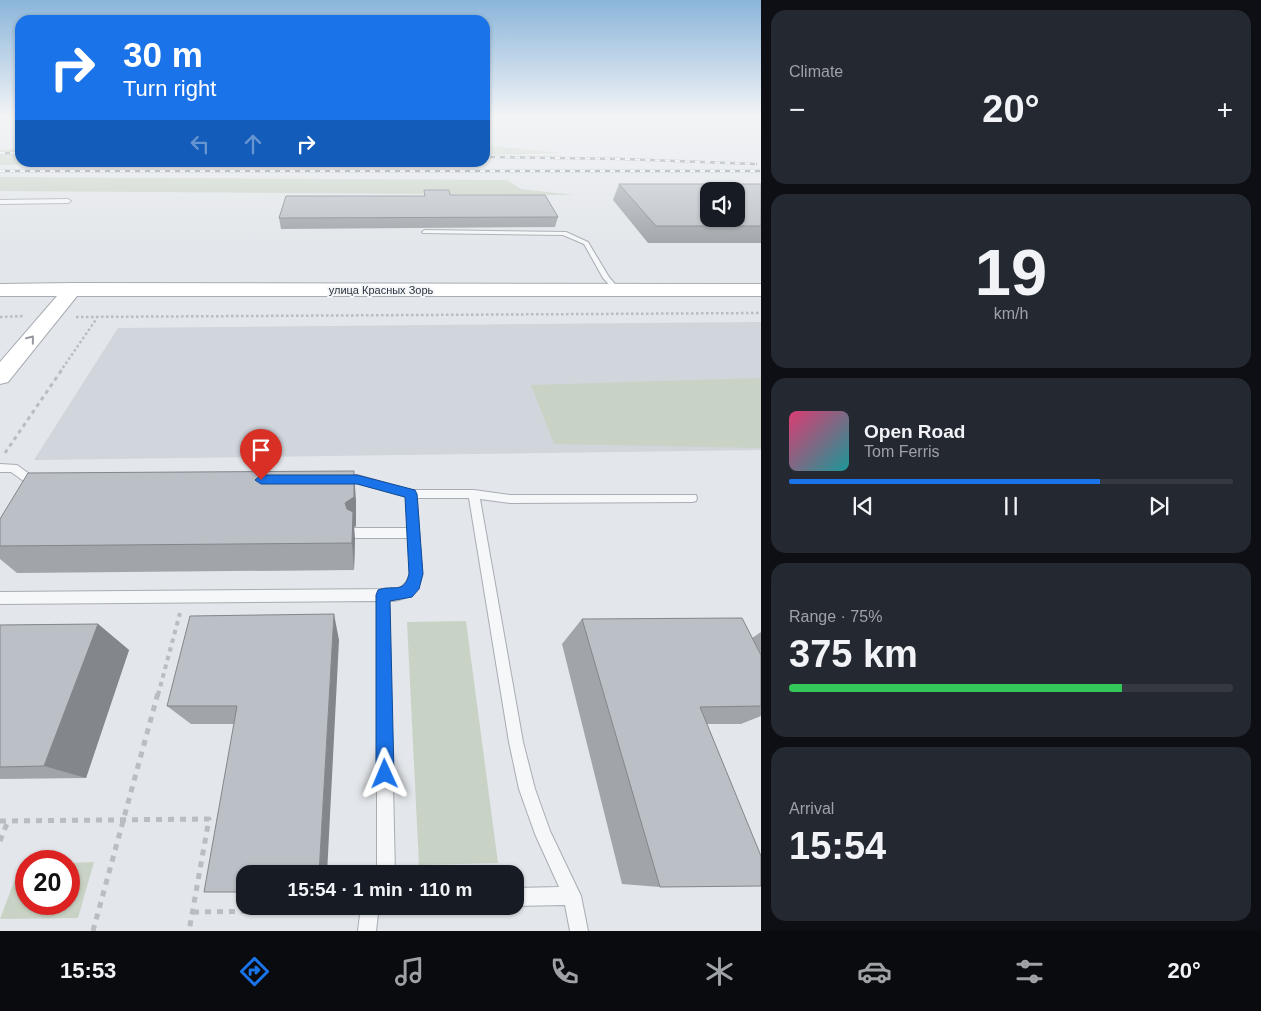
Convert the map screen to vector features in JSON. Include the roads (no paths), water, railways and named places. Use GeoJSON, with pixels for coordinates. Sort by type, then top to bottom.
{"type":"FeatureCollection","features":[{"type":"Feature","properties":{"kind":"street"},"geometry":{"type":"LineString","coordinates":[[0,377],[73,289]]}},
{"type":"Feature","properties":{"kind":"street","name":"улица Красных Зорь"},"geometry":{"type":"LineString","coordinates":[[0,290],[761,290]]}},
{"type":"Feature","properties":{"kind":"lane"},"geometry":{"type":"LineString","coordinates":[[0,202],[68,201]]}},
{"type":"Feature","properties":{"kind":"lane"},"geometry":{"type":"LineString","coordinates":[[425,232],[564,233],[586,243],[606,278],[617,290]]}},
{"type":"Feature","properties":{"kind":"lane"},"geometry":{"type":"LineString","coordinates":[[0,468],[13,468],[36,481],[22,496]]}},
{"type":"Feature","properties":{"kind":"lane"},"geometry":{"type":"LineString","coordinates":[[327,479],[357,479],[411,494],[474,494],[510,499],[692,498]]}},
{"type":"Feature","properties":{"kind":"lane"},"geometry":{"type":"LineString","coordinates":[[0,598],[397,595],[407,592],[414,585],[416,574],[411,494]]}},
{"type":"Feature","properties":{"kind":"lane"},"geometry":{"type":"LineString","coordinates":[[474,494],[516,742],[527,789],[543,834],[572,896],[579,931]]}},
{"type":"Feature","properties":{"kind":"lane"},"geometry":{"type":"LineString","coordinates":[[356,533],[413,533]]}},
{"type":"Feature","properties":{"kind":"lane"},"geometry":{"type":"LineString","coordinates":[[383,595],[386,865]]}},
{"type":"Feature","properties":{"kind":"lane"},"geometry":{"type":"LineString","coordinates":[[524,897],[572,896]]}},
{"type":"Feature","properties":{"kind":"railway"},"geometry":{"type":"LineString","coordinates":[[635,159],[756,164]]}},
{"type":"Feature","properties":{"kind":"railway"},"geometry":{"type":"LineString","coordinates":[[0,171],[761,171]]}}]}
